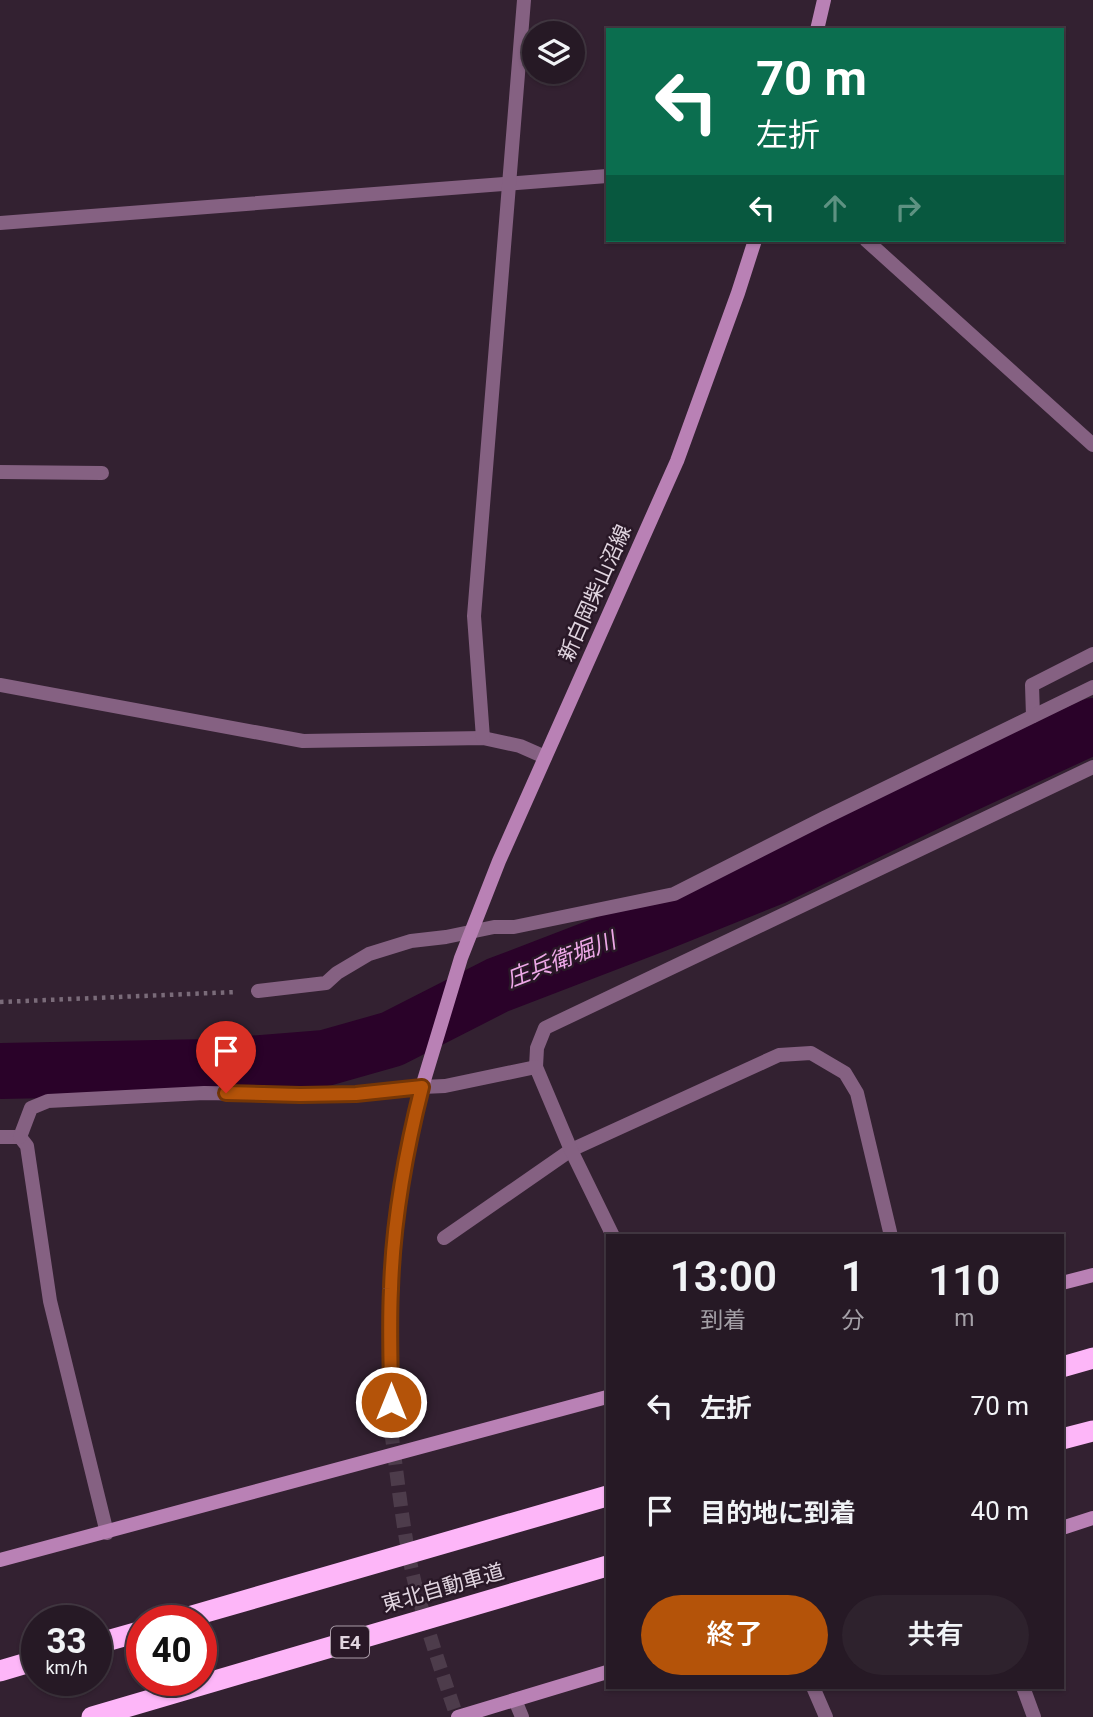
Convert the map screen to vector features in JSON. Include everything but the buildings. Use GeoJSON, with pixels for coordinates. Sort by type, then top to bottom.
{"type":"FeatureCollection","features":[{"type":"Feature","properties":{"kind":"highway"},"geometry":{"type":"LineString","coordinates":[[1064,1366],[1093,1358]]}},
{"type":"Feature","properties":{"kind":"highway"},"geometry":{"type":"LineString","coordinates":[[1064,1438],[1093,1431]]}},
{"type":"Feature","properties":{"kind":"highway","name":"東北自動車道"},"geometry":{"type":"LineString","coordinates":[[217,1609],[606,1496]]}},
{"type":"Feature","properties":{"kind":"highway","name":"東北自動車道"},"geometry":{"type":"LineString","coordinates":[[92,1717],[606,1566]]}},
{"type":"Feature","properties":{"kind":"highway"},"geometry":{"type":"LineString","coordinates":[[0,1671],[21,1665]]}},
{"type":"Feature","properties":{"kind":"street"},"geometry":{"type":"LineString","coordinates":[[483,738],[474,616],[524,0]]}},
{"type":"Feature","properties":{"kind":"street"},"geometry":{"type":"LineString","coordinates":[[817,28],[824,0]]}},
{"type":"Feature","properties":{"kind":"street"},"geometry":{"type":"LineString","coordinates":[[0,223],[606,176]]}},
{"type":"Feature","properties":{"kind":"street","name":"新白岡柴山沼線"},"geometry":{"type":"LineString","coordinates":[[422,1087],[461,958],[499,861],[677,461],[754,242]]}},
{"type":"Feature","properties":{"kind":"street"},"geometry":{"type":"LineString","coordinates":[[868,242],[1093,445]]}},
{"type":"Feature","properties":{"kind":"street"},"geometry":{"type":"LineString","coordinates":[[0,472],[102,473]]}},
{"type":"Feature","properties":{"kind":"street"},"geometry":{"type":"LineString","coordinates":[[1033,716],[1032,685],[1093,654]]}},
{"type":"Feature","properties":{"kind":"street"},"geometry":{"type":"LineString","coordinates":[[0,685],[303,741],[483,738],[520,746],[545,757]]}},
{"type":"Feature","properties":{"kind":"street"},"geometry":{"type":"LineString","coordinates":[[258,992],[326,983],[337,973],[369,954],[411,941],[494,927],[514,927],[674,894],[1093,687]]}},
{"type":"Feature","properties":{"kind":"street"},"geometry":{"type":"LineString","coordinates":[[612,1234],[571,1150],[536,1067],[537,1048],[545,1028],[1093,767]]}},
{"type":"Feature","properties":{"kind":"street"},"geometry":{"type":"LineString","coordinates":[[444,1238],[571,1150],[779,1055],[811,1052],[845,1073],[857,1093],[891,1234]]}},
{"type":"Feature","properties":{"kind":"street"},"geometry":{"type":"LineString","coordinates":[[20,1137],[31,1108],[48,1101],[204,1093],[356,1094],[445,1086],[536,1067]]}},
{"type":"Feature","properties":{"kind":"street"},"geometry":{"type":"LineString","coordinates":[[391,1430],[390,1292],[393,1245],[408,1144],[422,1087]]}},
{"type":"Feature","properties":{"kind":"street"},"geometry":{"type":"LineString","coordinates":[[0,1137],[20,1137]]}},
{"type":"Feature","properties":{"kind":"street"},"geometry":{"type":"LineString","coordinates":[[20,1137],[27,1146],[50,1301],[107,1532]]}},
{"type":"Feature","properties":{"kind":"street"},"geometry":{"type":"LineString","coordinates":[[1064,1282],[1093,1275]]}},
{"type":"Feature","properties":{"kind":"street"},"geometry":{"type":"LineString","coordinates":[[0,1560],[606,1397]]}},
{"type":"Feature","properties":{"kind":"street"},"geometry":{"type":"LineString","coordinates":[[1064,1527],[1093,1518]]}},
{"type":"Feature","properties":{"kind":"street"},"geometry":{"type":"LineString","coordinates":[[458,1717],[606,1672]]}},
{"type":"Feature","properties":{"kind":"street"},"geometry":{"type":"LineString","coordinates":[[814,1689],[826,1717]]}},
{"type":"Feature","properties":{"kind":"street"},"geometry":{"type":"LineString","coordinates":[[1024,1689],[1034,1717]]}},
{"type":"Feature","properties":{"kind":"street"},"geometry":{"type":"LineString","coordinates":[[515,1700],[522,1717]]}},
{"type":"Feature","properties":{"kind":"path"},"geometry":{"type":"LineString","coordinates":[[0,1002],[258,992]]}},
{"type":"Feature","properties":{"kind":"waterway","name":"庄兵衛堀川"},"geometry":{"type":"LineString","coordinates":[[0,1071],[210,1067],[325,1058],[392,1039],[498,985],[774,877],[1093,726]]}},
{"type":"Feature","properties":{"kind":"tunnel"},"geometry":{"type":"LineString","coordinates":[[391,1430],[415,1584],[457,1717]]}},
{"type":"Feature","properties":{"kind":"route"},"geometry":{"type":"LineString","coordinates":[[226,1093],[356,1094],[422,1087],[408,1144],[393,1245],[390,1292],[391,1402]]}}]}
